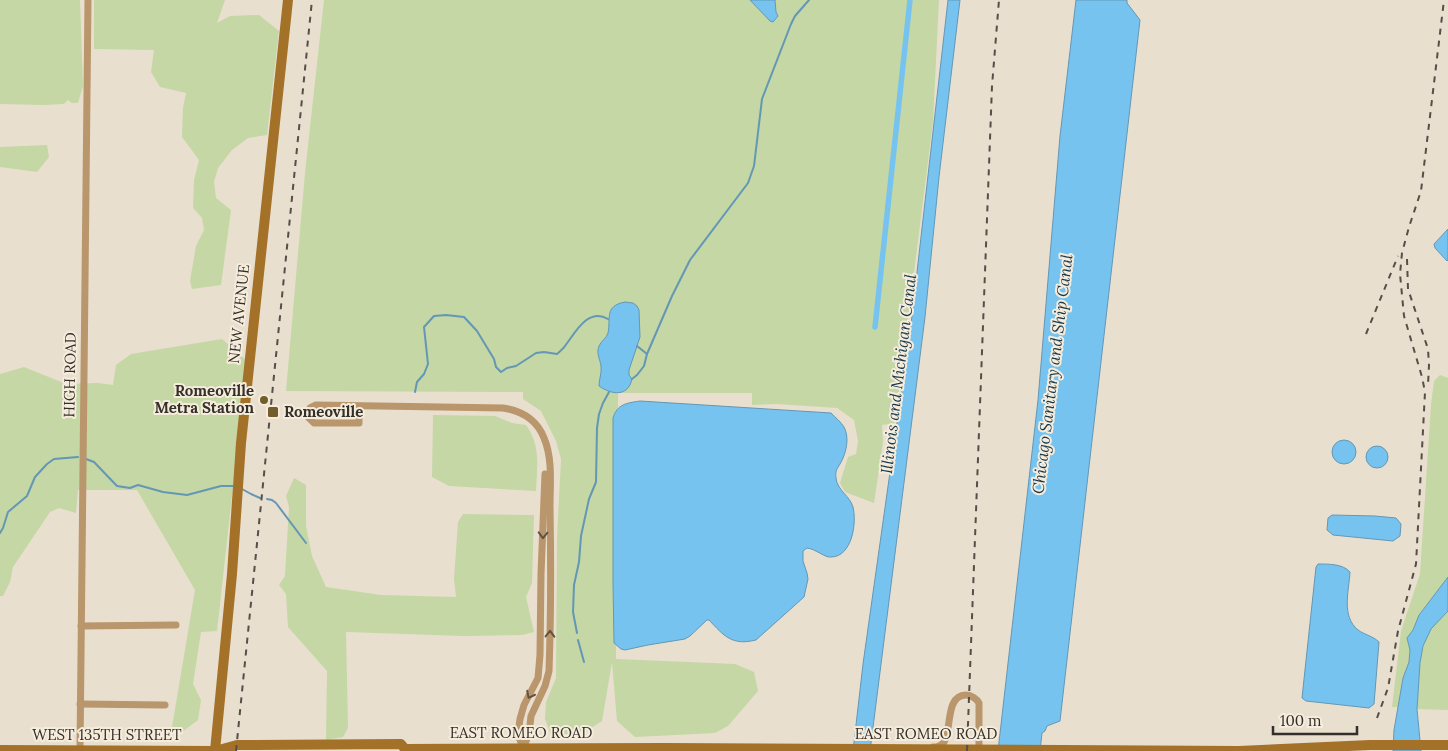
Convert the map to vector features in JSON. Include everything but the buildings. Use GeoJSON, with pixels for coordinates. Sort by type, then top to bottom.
{"type":"FeatureCollection","features":[{"type":"Feature","properties":{"kind":"main road","name":"NEW AVENUE"},"geometry":{"type":"LineString","coordinates":[[215,751],[232,574],[241,442],[288,0]]}},
{"type":"Feature","properties":{"kind":"main road","name":"EAST ROMEO ROAD"},"geometry":{"type":"LineString","coordinates":[[215,751],[240,745],[401,744],[404,750],[523,748],[1239,751],[1383,745],[1448,745]]}},
{"type":"Feature","properties":{"kind":"main road","name":"WEST 135TH STREET"},"geometry":{"type":"LineString","coordinates":[[0,750],[215,751]]}},
{"type":"Feature","properties":{"kind":"street","name":"HIGH ROAD"},"geometry":{"type":"LineString","coordinates":[[80,750],[88,0]]}},
{"type":"Feature","properties":{"kind":"street"},"geometry":{"type":"LineString","coordinates":[[359,407],[359,423],[314,423],[308,417],[310,408],[316,405],[510,410],[524,414],[538,427],[544,437],[549,459],[551,569],[549,672],[545,686],[531,716],[529,734],[523,748]]}},
{"type":"Feature","properties":{"kind":"street"},"geometry":{"type":"LineString","coordinates":[[81,626],[176,625]]}},
{"type":"Feature","properties":{"kind":"street"},"geometry":{"type":"LineString","coordinates":[[836,751],[851,746],[937,747],[941,745],[946,737],[953,703],[960,696],[969,696],[979,703],[979,751]]}},
{"type":"Feature","properties":{"kind":"street"},"geometry":{"type":"LineString","coordinates":[[80,704],[165,705]]}},
{"type":"Feature","properties":{"kind":"green space"},"geometry":{"type":"Polygon","coordinates":[[[0,0],[80,0],[83,86],[78,103],[72,103],[68,100],[64,104],[0,104],[0,0]]]}},
{"type":"Feature","properties":{"kind":"green space"},"geometry":{"type":"Polygon","coordinates":[[[94,0],[225,0],[217,23],[230,16],[259,15],[279,31],[267,135],[248,138],[232,150],[218,168],[214,182],[216,198],[231,210],[221,285],[192,289],[190,281],[196,246],[204,230],[202,218],[193,208],[194,180],[199,160],[182,137],[183,108],[186,93],[160,87],[151,72],[154,50],[94,49],[94,0]]]}},
{"type":"Feature","properties":{"kind":"green space"},"geometry":{"type":"Polygon","coordinates":[[[324,0],[939,0],[933,122],[895,423],[882,425],[883,442],[874,503],[845,492],[840,483],[848,457],[856,454],[858,441],[854,420],[837,408],[777,404],[752,405],[752,393],[618,393],[618,408],[613,418],[613,581],[616,659],[735,664],[754,672],[758,691],[728,726],[715,733],[635,737],[617,721],[612,662],[602,721],[583,733],[551,735],[545,719],[546,702],[556,678],[557,538],[561,459],[556,441],[541,411],[523,399],[523,392],[286,391],[305,173],[324,0]]]}},
{"type":"Feature","properties":{"kind":"green space"},"geometry":{"type":"Polygon","coordinates":[[[47,145],[49,157],[37,172],[0,167],[0,147],[47,145]]]}},
{"type":"Feature","properties":{"kind":"green space"},"geometry":{"type":"Polygon","coordinates":[[[222,339],[247,361],[217,631],[201,632],[193,684],[201,700],[198,720],[182,732],[172,727],[195,590],[137,490],[78,490],[76,513],[59,508],[50,512],[13,567],[10,582],[3,596],[0,596],[0,374],[24,367],[66,384],[98,383],[113,385],[116,365],[131,354],[222,339]]]}},
{"type":"Feature","properties":{"kind":"green space"},"geometry":{"type":"Polygon","coordinates":[[[1440,375],[1448,378],[1448,577],[1419,614],[1413,630],[1407,638],[1410,650],[1409,662],[1403,678],[1398,707],[1392,707],[1401,631],[1420,574],[1431,405],[1434,381],[1440,375]]]}},
{"type":"Feature","properties":{"kind":"green space"},"geometry":{"type":"Polygon","coordinates":[[[433,415],[495,416],[512,423],[526,425],[531,433],[536,449],[536,491],[449,486],[432,477],[433,415]]]}},
{"type":"Feature","properties":{"kind":"green space"},"geometry":{"type":"Polygon","coordinates":[[[294,478],[306,485],[306,526],[312,556],[326,587],[381,595],[456,597],[454,579],[458,522],[463,514],[534,515],[532,583],[526,597],[534,632],[522,635],[464,636],[346,632],[348,728],[343,737],[326,740],[327,671],[288,627],[286,594],[279,585],[285,576],[289,507],[286,496],[294,478]]]}},
{"type":"Feature","properties":{"kind":"green space"},"geometry":{"type":"Polygon","coordinates":[[[1448,611],[1448,710],[1417,709],[1419,671],[1424,643],[1432,629],[1448,611]]]}},
{"type":"Feature","properties":{"kind":"water"},"geometry":{"type":"Polygon","coordinates":[[[750,0],[775,0],[778,16],[773,22],[770,21],[750,0]]]}},
{"type":"Feature","properties":{"kind":"water","name":"Illinois and Michigan Canal"},"geometry":{"type":"Polygon","coordinates":[[[948,0],[960,0],[925,317],[870,751],[853,751],[863,664],[912,316],[948,0]]]}},
{"type":"Feature","properties":{"kind":"water","name":"Chicago Sanitary and Ship Canal"},"geometry":{"type":"Polygon","coordinates":[[[1076,0],[1127,0],[1127,3],[1140,20],[1060,721],[1047,726],[1042,733],[1040,751],[998,751],[1038,400],[1060,136],[1076,0]]]}},
{"type":"Feature","properties":{"kind":"water"},"geometry":{"type":"Polygon","coordinates":[[[1448,229],[1447,261],[1435,248],[1434,244],[1448,229]]]}},
{"type":"Feature","properties":{"kind":"water"},"geometry":{"type":"Polygon","coordinates":[[[625,302],[633,303],[639,310],[640,337],[629,370],[629,375],[632,379],[630,385],[619,393],[599,386],[601,363],[598,349],[607,335],[611,310],[614,306],[625,302]]]}},
{"type":"Feature","properties":{"kind":"water"},"geometry":{"type":"Polygon","coordinates":[[[640,401],[831,413],[840,421],[846,431],[844,456],[836,470],[836,476],[839,486],[853,507],[853,530],[848,545],[838,556],[831,557],[807,548],[803,551],[803,561],[808,579],[804,597],[756,640],[748,642],[735,641],[724,635],[707,620],[685,639],[625,650],[614,643],[613,418],[620,407],[640,401]]]}},
{"type":"Feature","properties":{"kind":"water"},"geometry":{"type":"Polygon","coordinates":[[[1344,440],[1349,441],[1355,447],[1355,457],[1349,463],[1344,464],[1339,463],[1333,457],[1332,452],[1333,447],[1339,441],[1344,440]]]}},
{"type":"Feature","properties":{"kind":"water"},"geometry":{"type":"Polygon","coordinates":[[[1377,446],[1385,449],[1388,457],[1385,465],[1377,468],[1369,465],[1366,457],[1369,449],[1377,446]]]}},
{"type":"Feature","properties":{"kind":"water"},"geometry":{"type":"Polygon","coordinates":[[[1332,515],[1396,518],[1401,524],[1400,536],[1393,541],[1333,535],[1327,530],[1328,518],[1332,515]]]}},
{"type":"Feature","properties":{"kind":"water"},"geometry":{"type":"Polygon","coordinates":[[[1318,564],[1340,566],[1350,572],[1347,603],[1349,618],[1358,630],[1379,642],[1374,704],[1369,708],[1306,701],[1302,698],[1316,567],[1318,564]]]}},
{"type":"Feature","properties":{"kind":"water"},"geometry":{"type":"Polygon","coordinates":[[[1448,577],[1448,611],[1431,629],[1423,646],[1420,663],[1417,709],[1421,751],[1393,751],[1394,730],[1403,678],[1409,662],[1410,650],[1407,638],[1413,630],[1419,615],[1448,577]]]}},
{"type":"Feature","properties":{"kind":"waterway"},"geometry":{"type":"LineString","coordinates":[[632,379],[644,366],[647,354],[672,296],[690,260],[748,183],[754,166],[762,99],[791,24],[795,16],[809,0]]}},
{"type":"Feature","properties":{"kind":"waterway"},"geometry":{"type":"LineString","coordinates":[[875,327],[910,0]]}},
{"type":"Feature","properties":{"kind":"waterway"},"geometry":{"type":"LineString","coordinates":[[415,392],[417,382],[424,374],[428,364],[424,327],[434,316],[464,317],[477,331],[494,359],[496,367],[501,372],[516,366],[536,353],[557,354],[583,323],[594,316],[608,319]]}},
{"type":"Feature","properties":{"kind":"waterway"},"geometry":{"type":"LineString","coordinates":[[637,346],[647,354]]}},
{"type":"Feature","properties":{"kind":"waterway"},"geometry":{"type":"LineString","coordinates":[[577,633],[573,612],[574,585],[579,562],[581,536],[589,499],[596,482],[599,414],[609,392]]}},
{"type":"Feature","properties":{"kind":"waterway"},"geometry":{"type":"LineString","coordinates":[[0,533],[8,512],[27,496],[35,477],[47,464],[54,459],[78,457]]}},
{"type":"Feature","properties":{"kind":"waterway"},"geometry":{"type":"LineString","coordinates":[[86,459],[94,462],[117,486],[130,488],[138,485],[163,492],[187,495],[221,486],[233,486]]}},
{"type":"Feature","properties":{"kind":"waterway"},"geometry":{"type":"LineString","coordinates":[[242,489],[260,498]]}},
{"type":"Feature","properties":{"kind":"waterway"},"geometry":{"type":"LineString","coordinates":[[267,499],[276,503],[306,543]]}},
{"type":"Feature","properties":{"kind":"waterway"},"geometry":{"type":"LineString","coordinates":[[578,640],[584,662]]}},
{"type":"Feature","properties":{"kind":"railway"},"geometry":{"type":"LineString","coordinates":[[236,751],[312,0]]}},
{"type":"Feature","properties":{"kind":"railway"},"geometry":{"type":"LineString","coordinates":[[967,751],[992,86],[999,0]]}},
{"type":"Feature","properties":{"kind":"railway"},"geometry":{"type":"LineString","coordinates":[[1377,718],[1388,688],[1398,631],[1416,564],[1425,392],[1404,316],[1400,274],[1402,253],[1421,191],[1444,0]]}},
{"type":"Feature","properties":{"kind":"railway"},"geometry":{"type":"LineString","coordinates":[[1366,334],[1398,256]]}},
{"type":"Feature","properties":{"kind":"railway"},"geometry":{"type":"LineString","coordinates":[[1407,259],[1408,289],[1428,349],[1428,385]]}},
{"type":"Feature","properties":{"kind":"place","name":"Romeoville Metra Station"},"geometry":{"type":"Point","coordinates":[264,400]}},
{"type":"Feature","properties":{"kind":"place","name":"Romeoville"},"geometry":{"type":"Point","coordinates":[273,412]}}]}
